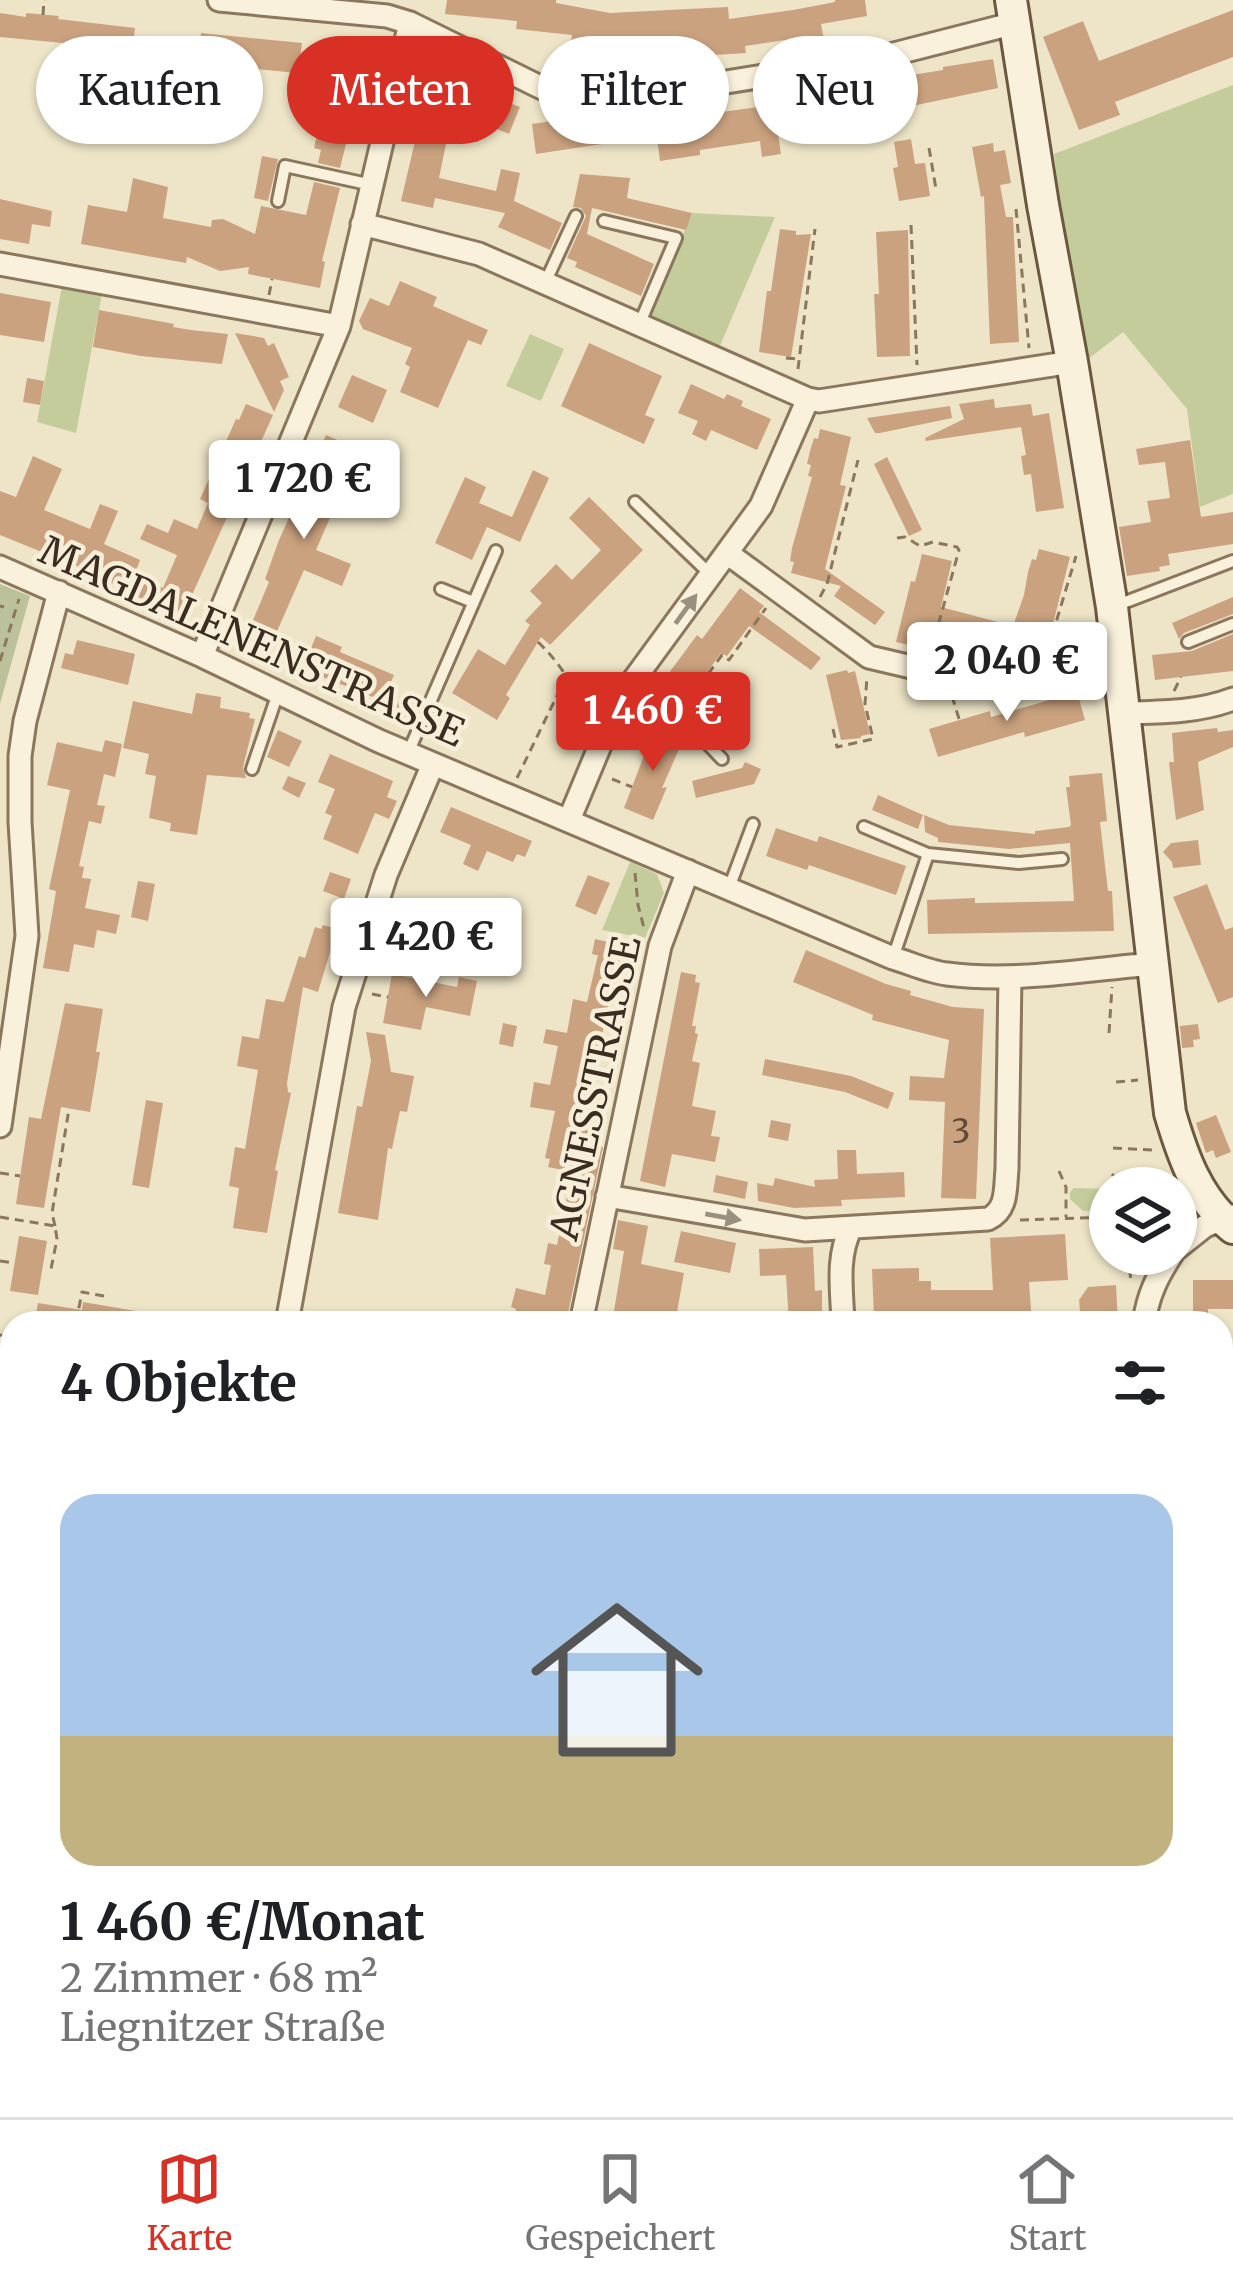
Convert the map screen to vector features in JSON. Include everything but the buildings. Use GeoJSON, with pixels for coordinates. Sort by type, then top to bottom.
{"type":"FeatureCollection","features":[{"type":"Feature","properties":{"kind":"street"},"geometry":{"type":"LineString","coordinates":[[219,0],[408,14],[542,88],[688,88],[883,57],[1013,12],[1120,662],[1171,1113],[1195,1183],[1208,1203],[1230,1221]]}},
{"type":"Feature","properties":{"kind":"street"},"geometry":{"type":"LineString","coordinates":[[202,656],[339,326],[408,14]]}},
{"type":"Feature","properties":{"kind":"street"},"geometry":{"type":"LineString","coordinates":[[362,224],[479,254],[819,401],[1072,362]]}},
{"type":"Feature","properties":{"kind":"street"},"geometry":{"type":"LineString","coordinates":[[0,265],[339,326]]}},
{"type":"Feature","properties":{"kind":"street"},"geometry":{"type":"LineString","coordinates":[[568,820],[619,700],[761,506],[801,397]]}},
{"type":"Feature","properties":{"kind":"street"},"geometry":{"type":"LineString","coordinates":[[727,553],[869,657],[968,680],[1120,662]]}},
{"type":"Feature","properties":{"kind":"street","name":"MAGDALENENSTRASSE"},"geometry":{"type":"LineString","coordinates":[[0,567],[433,764],[893,958],[942,974],[1010,977],[1155,964]]}},
{"type":"Feature","properties":{"kind":"street"},"geometry":{"type":"LineString","coordinates":[[0,1126],[27,936],[20,756],[59,592]]}},
{"type":"Feature","properties":{"kind":"street"},"geometry":{"type":"LineString","coordinates":[[1126,713],[1193,710],[1233,699]]}},
{"type":"Feature","properties":{"kind":"street"},"geometry":{"type":"LineString","coordinates":[[289,1311],[344,1007],[386,874],[433,764]]}},
{"type":"Feature","properties":{"kind":"street","name":"AGNESSTRASSE"},"geometry":{"type":"LineString","coordinates":[[583,1311],[661,946],[688,871]]}},
{"type":"Feature","properties":{"kind":"street"},"geometry":{"type":"LineString","coordinates":[[607,1196],[805,1230],[998,1212],[1006,1169],[1010,977]]}},
{"type":"Feature","properties":{"kind":"street"},"geometry":{"type":"LineString","coordinates":[[1197,1233],[1205,1226],[1230,1221]]}},
{"type":"Feature","properties":{"kind":"street"},"geometry":{"type":"LineString","coordinates":[[843,1311],[842,1256],[850,1228]]}},
{"type":"Feature","properties":{"kind":"street"},"geometry":{"type":"LineString","coordinates":[[1146,1311],[1161,1275]]}},
{"type":"Feature","properties":{"kind":"lane"},"geometry":{"type":"LineString","coordinates":[[278,201],[285,166],[371,185]]}},
{"type":"Feature","properties":{"kind":"lane"},"geometry":{"type":"LineString","coordinates":[[545,283],[576,216]]}},
{"type":"Feature","properties":{"kind":"lane"},"geometry":{"type":"LineString","coordinates":[[604,221],[676,238],[639,325]]}},
{"type":"Feature","properties":{"kind":"lane"},"geometry":{"type":"LineString","coordinates":[[635,502],[711,575]]}},
{"type":"Feature","properties":{"kind":"lane"},"geometry":{"type":"LineString","coordinates":[[408,753],[496,551]]}},
{"type":"Feature","properties":{"kind":"lane"},"geometry":{"type":"LineString","coordinates":[[1112,607],[1233,562]]}},
{"type":"Feature","properties":{"kind":"lane"},"geometry":{"type":"LineString","coordinates":[[441,589],[473,602]]}},
{"type":"Feature","properties":{"kind":"lane"},"geometry":{"type":"LineString","coordinates":[[1188,642],[1233,624]]}},
{"type":"Feature","properties":{"kind":"lane"},"geometry":{"type":"LineString","coordinates":[[252,769],[278,693]]}},
{"type":"Feature","properties":{"kind":"lane"},"geometry":{"type":"LineString","coordinates":[[619,700],[701,738],[722,759]]}},
{"type":"Feature","properties":{"kind":"lane"},"geometry":{"type":"LineString","coordinates":[[729,888],[753,824]]}},
{"type":"Feature","properties":{"kind":"lane"},"geometry":{"type":"LineString","coordinates":[[864,827],[928,854],[1019,863],[1062,859]]}},
{"type":"Feature","properties":{"kind":"lane"},"geometry":{"type":"LineString","coordinates":[[893,958],[928,854]]}},
{"type":"Feature","properties":{"kind":"path"},"geometry":{"type":"LineString","coordinates":[[43,15],[44,0]]}},
{"type":"Feature","properties":{"kind":"path"},"geometry":{"type":"LineString","coordinates":[[929,148],[936,189]]}},
{"type":"Feature","properties":{"kind":"path"},"geometry":{"type":"LineString","coordinates":[[1030,368],[1016,209],[1043,206]]}},
{"type":"Feature","properties":{"kind":"path"},"geometry":{"type":"LineString","coordinates":[[911,225],[918,384]]}},
{"type":"Feature","properties":{"kind":"path"},"geometry":{"type":"LineString","coordinates":[[801,397],[799,360],[815,230]]}},
{"type":"Feature","properties":{"kind":"path"},"geometry":{"type":"LineString","coordinates":[[1017,308],[1025,307]]}},
{"type":"Feature","properties":{"kind":"path"},"geometry":{"type":"LineString","coordinates":[[795,326],[803,327]]}},
{"type":"Feature","properties":{"kind":"path"},"geometry":{"type":"LineString","coordinates":[[786,358],[799,360]]}},
{"type":"Feature","properties":{"kind":"path"},"geometry":{"type":"LineString","coordinates":[[810,616],[827,584],[857,462],[845,462]]}},
{"type":"Feature","properties":{"kind":"path"},"geometry":{"type":"LineString","coordinates":[[897,538],[920,546],[933,542],[958,548],[926,671]]}},
{"type":"Feature","properties":{"kind":"path"},"geometry":{"type":"LineString","coordinates":[[1040,672],[1074,556],[1106,566]]}},
{"type":"Feature","properties":{"kind":"path"},"geometry":{"type":"LineString","coordinates":[[636,677],[684,707],[722,655],[729,660],[778,592]]}},
{"type":"Feature","properties":{"kind":"path"},"geometry":{"type":"LineString","coordinates":[[0,661],[2,641],[19,598]]}},
{"type":"Feature","properties":{"kind":"path"},"geometry":{"type":"LineString","coordinates":[[538,642],[558,661],[589,721],[605,733]]}},
{"type":"Feature","properties":{"kind":"path"},"geometry":{"type":"LineString","coordinates":[[833,729],[837,747],[873,739],[864,704],[869,657]]}},
{"type":"Feature","properties":{"kind":"path"},"geometry":{"type":"LineString","coordinates":[[508,796],[567,675]]}},
{"type":"Feature","properties":{"kind":"path"},"geometry":{"type":"LineString","coordinates":[[590,769],[632,788]]}},
{"type":"Feature","properties":{"kind":"path"},"geometry":{"type":"LineString","coordinates":[[638,850],[634,885],[638,905],[647,938],[661,946]]}},
{"type":"Feature","properties":{"kind":"path"},"geometry":{"type":"LineString","coordinates":[[1109,1033],[1114,967]]}},
{"type":"Feature","properties":{"kind":"path"},"geometry":{"type":"LineString","coordinates":[[50,1274],[57,1239],[52,1213],[69,1109]]}},
{"type":"Feature","properties":{"kind":"path"},"geometry":{"type":"LineString","coordinates":[[1113,1148],[1182,1150]]}},
{"type":"Feature","properties":{"kind":"path"},"geometry":{"type":"LineString","coordinates":[[1059,1171],[1066,1187],[1066,1219]]}},
{"type":"Feature","properties":{"kind":"path"},"geometry":{"type":"LineString","coordinates":[[0,1173],[20,1176]]}},
{"type":"Feature","properties":{"kind":"path"},"geometry":{"type":"LineString","coordinates":[[998,1212],[1009,1220],[1089,1218]]}},
{"type":"Feature","properties":{"kind":"path"},"geometry":{"type":"LineString","coordinates":[[0,1217],[55,1226]]}},
{"type":"Feature","properties":{"kind":"path"},"geometry":{"type":"LineString","coordinates":[[0,1261],[14,1263]]}},
{"type":"Feature","properties":{"kind":"path"},"geometry":{"type":"LineString","coordinates":[[78,1311],[82,1292],[110,1297]]}},
{"type":"Feature","properties":{"kind":"green space"},"geometry":{"type":"Polygon","coordinates":[[[1233,85],[1233,494],[1200,507],[1187,409],[1123,332],[1087,360],[1080,357],[1054,154],[1233,85]]]}},
{"type":"Feature","properties":{"kind":"green space"},"geometry":{"type":"Polygon","coordinates":[[[692,213],[775,217],[719,348],[647,317],[692,213]]]}},
{"type":"Feature","properties":{"kind":"green space"},"geometry":{"type":"Polygon","coordinates":[[[62,286],[102,294],[76,433],[37,422],[62,286]]]}},
{"type":"Feature","properties":{"kind":"green space"},"geometry":{"type":"Polygon","coordinates":[[[530,334],[564,349],[541,401],[506,386],[530,334]]]}},
{"type":"Feature","properties":{"kind":"green space"},"geometry":{"type":"Polygon","coordinates":[[[0,584],[30,596],[0,704],[0,584]]]}},
{"type":"Feature","properties":{"kind":"green space"},"geometry":{"type":"Polygon","coordinates":[[[630,862],[657,874],[664,893],[645,938],[602,930],[630,862]]]}},
{"type":"Feature","properties":{"kind":"green space"},"geometry":{"type":"Polygon","coordinates":[[[1089,1188],[1089,1211],[1070,1199],[1070,1192],[1089,1188]]]}}]}
